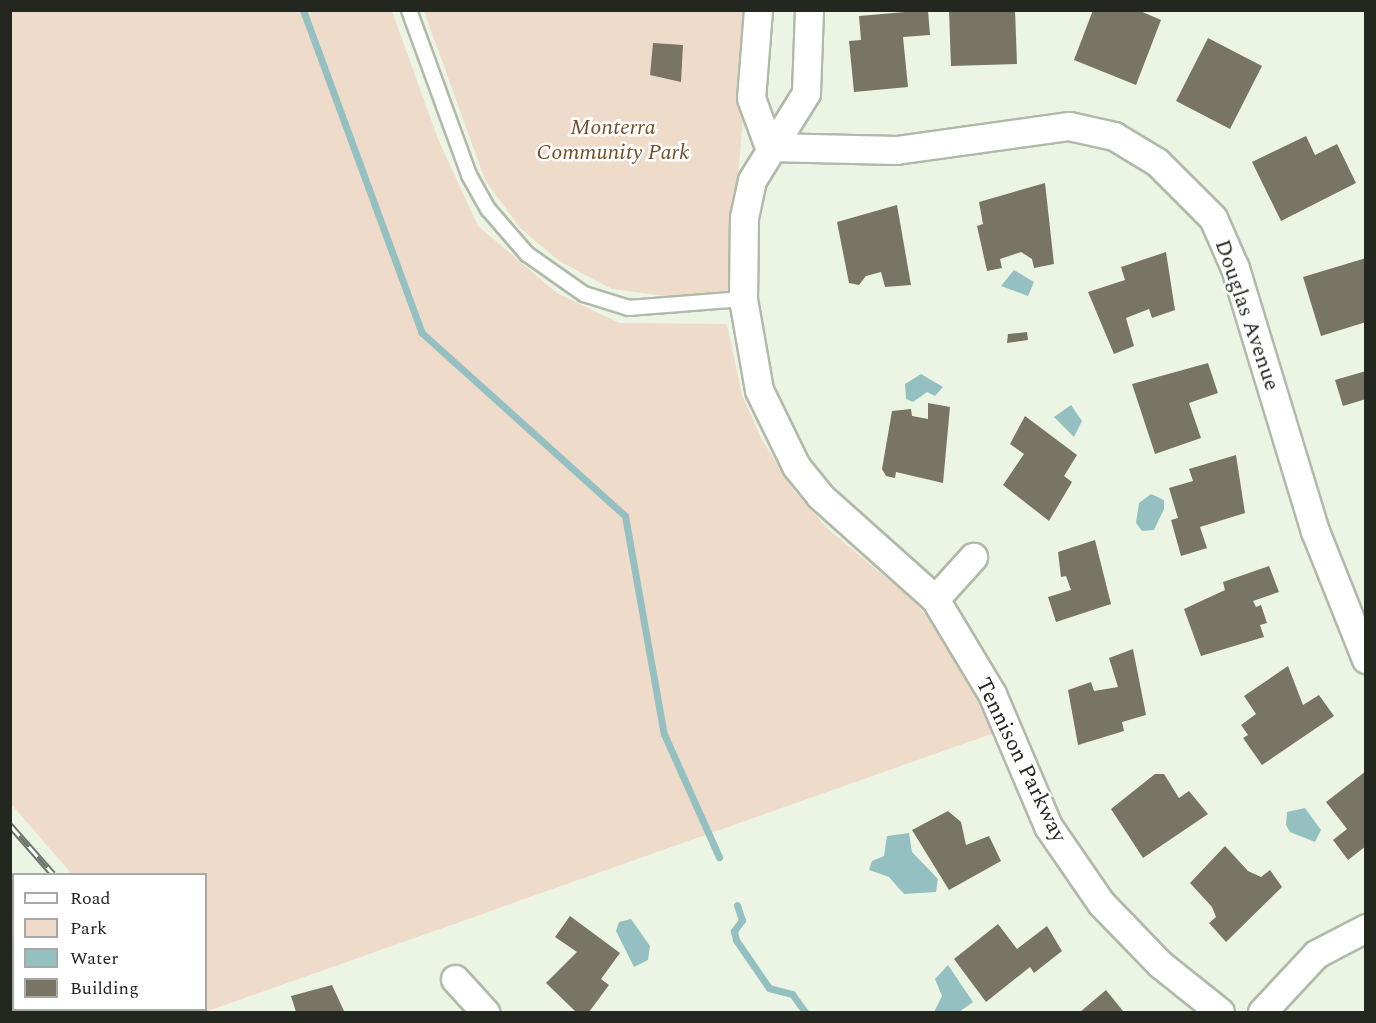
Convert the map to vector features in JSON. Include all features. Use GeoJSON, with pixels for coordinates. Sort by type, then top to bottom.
{"type":"FeatureCollection","features":[{"type":"Feature","properties":{"kind":"street"},"geometry":{"type":"LineString","coordinates":[[758,10],[751,98],[769,147]]}},
{"type":"Feature","properties":{"kind":"street","name":"Tennison Parkway"},"geometry":{"type":"LineString","coordinates":[[809,10],[806,93],[769,147],[752,180],[744,217],[743,299],[759,390],[796,466],[820,496],[935,599],[992,694],[1048,826],[1101,903],[1160,964],[1220,1012]]}},
{"type":"Feature","properties":{"kind":"street","name":"Douglas Avenue"},"geometry":{"type":"LineString","coordinates":[[769,147],[896,150],[1069,126],[1114,136],[1157,162],[1213,218],[1236,268],[1315,531],[1365,659]]}},
{"type":"Feature","properties":{"kind":"street"},"geometry":{"type":"LineString","coordinates":[[935,599],[973,557]]}},
{"type":"Feature","properties":{"kind":"street"},"geometry":{"type":"LineString","coordinates":[[1262,1012],[1316,954],[1365,928]]}},
{"type":"Feature","properties":{"kind":"street"},"geometry":{"type":"LineString","coordinates":[[455,979],[485,1012]]}},
{"type":"Feature","properties":{"kind":"lane"},"geometry":{"type":"LineString","coordinates":[[409,10],[469,175],[488,209],[527,254],[585,294],[629,308],[743,299]]}},
{"type":"Feature","properties":{"kind":"green space"},"geometry":{"type":"Polygon","coordinates":[[[10,11],[392,11],[438,139],[478,226],[557,293],[619,323],[727,324],[742,395],[762,440],[795,492],[828,529],[915,602],[946,642],[994,733],[205,1012],[192,1012],[207,1011],[207,873],[71,873],[11,804],[10,11]]]}},
{"type":"Feature","properties":{"kind":"green space","name":"Monterra Community Park"},"geometry":{"type":"Polygon","coordinates":[[[424,11],[752,11],[728,295],[680,298],[612,289],[559,261],[521,229],[485,180],[424,11]]]}},
{"type":"Feature","properties":{"kind":"water"},"geometry":{"type":"Polygon","coordinates":[[[1014,270],[1034,282],[1028,296],[1001,286],[1014,270]]]}},
{"type":"Feature","properties":{"kind":"water"},"geometry":{"type":"Polygon","coordinates":[[[921,374],[943,387],[935,396],[927,392],[913,402],[906,399],[905,384],[921,374]]]}},
{"type":"Feature","properties":{"kind":"water"},"geometry":{"type":"Polygon","coordinates":[[[1071,405],[1082,421],[1074,437],[1054,417],[1071,405]]]}},
{"type":"Feature","properties":{"kind":"water"},"geometry":{"type":"Polygon","coordinates":[[[1151,494],[1164,500],[1164,509],[1154,530],[1142,531],[1136,523],[1139,503],[1151,494]]]}},
{"type":"Feature","properties":{"kind":"water"},"geometry":{"type":"Polygon","coordinates":[[[1305,808],[1321,830],[1315,842],[1290,832],[1286,825],[1287,812],[1305,808]]]}},
{"type":"Feature","properties":{"kind":"water"},"geometry":{"type":"Polygon","coordinates":[[[909,833],[912,852],[938,879],[936,892],[904,894],[889,877],[869,870],[872,861],[884,856],[887,836],[909,833]]]}},
{"type":"Feature","properties":{"kind":"water"},"geometry":{"type":"Polygon","coordinates":[[[631,919],[650,946],[648,960],[634,967],[616,931],[619,922],[631,919]]]}},
{"type":"Feature","properties":{"kind":"water"},"geometry":{"type":"Polygon","coordinates":[[[948,965],[973,1002],[959,1012],[934,1012],[942,996],[935,979],[948,965]]]}},
{"type":"Feature","properties":{"kind":"building"},"geometry":{"type":"Polygon","coordinates":[[[928,10],[930,35],[903,37],[908,87],[854,92],[849,41],[861,40],[859,16],[928,10]]]}},
{"type":"Feature","properties":{"kind":"building"},"geometry":{"type":"Polygon","coordinates":[[[949,10],[1015,10],[1017,64],[951,66],[949,10]]]}},
{"type":"Feature","properties":{"kind":"building"},"geometry":{"type":"Polygon","coordinates":[[[1093,10],[1138,10],[1161,20],[1136,85],[1074,60],[1093,10]]]}},
{"type":"Feature","properties":{"kind":"building"},"geometry":{"type":"Polygon","coordinates":[[[1208,38],[1262,66],[1230,129],[1176,101],[1208,38]]]}},
{"type":"Feature","properties":{"kind":"building"},"geometry":{"type":"Polygon","coordinates":[[[653,43],[683,45],[681,82],[650,75],[653,43]]]}},
{"type":"Feature","properties":{"kind":"building"},"geometry":{"type":"Polygon","coordinates":[[[1306,136],[1315,155],[1337,144],[1356,183],[1281,221],[1252,162],[1306,136]]]}},
{"type":"Feature","properties":{"kind":"building"},"geometry":{"type":"Polygon","coordinates":[[[1045,183],[1054,264],[1034,268],[1032,259],[1021,252],[1000,259],[1002,268],[987,271],[977,226],[983,224],[979,202],[1045,183]]]}},
{"type":"Feature","properties":{"kind":"building"},"geometry":{"type":"Polygon","coordinates":[[[897,205],[911,285],[885,287],[881,272],[866,276],[859,285],[849,283],[837,222],[897,205]]]}},
{"type":"Feature","properties":{"kind":"building"},"geometry":{"type":"Polygon","coordinates":[[[1166,252],[1175,310],[1152,318],[1149,309],[1126,318],[1134,346],[1114,354],[1088,292],[1125,280],[1121,267],[1166,252]]]}},
{"type":"Feature","properties":{"kind":"building"},"geometry":{"type":"Polygon","coordinates":[[[1366,258],[1366,322],[1321,336],[1303,277],[1366,258]]]}},
{"type":"Feature","properties":{"kind":"building"},"geometry":{"type":"Polygon","coordinates":[[[1027,332],[1028,340],[1007,343],[1008,334],[1027,332]]]}},
{"type":"Feature","properties":{"kind":"building"},"geometry":{"type":"Polygon","coordinates":[[[1208,363],[1218,393],[1189,403],[1201,438],[1155,454],[1132,384],[1208,363]]]}},
{"type":"Feature","properties":{"kind":"building"},"geometry":{"type":"Polygon","coordinates":[[[1366,371],[1366,399],[1343,406],[1335,380],[1366,371]]]}},
{"type":"Feature","properties":{"kind":"building"},"geometry":{"type":"Polygon","coordinates":[[[928,403],[950,407],[943,483],[896,472],[895,478],[886,476],[882,469],[892,411],[911,409],[912,416],[928,419],[928,403]]]}},
{"type":"Feature","properties":{"kind":"building"},"geometry":{"type":"Polygon","coordinates":[[[1025,416],[1077,455],[1064,476],[1072,482],[1049,521],[1003,485],[1024,454],[1010,444],[1025,416]]]}},
{"type":"Feature","properties":{"kind":"building"},"geometry":{"type":"Polygon","coordinates":[[[1236,455],[1245,513],[1200,527],[1207,548],[1181,556],[1171,520],[1178,518],[1169,488],[1193,481],[1189,469],[1236,455]]]}},
{"type":"Feature","properties":{"kind":"building"},"geometry":{"type":"Polygon","coordinates":[[[1095,540],[1111,604],[1056,622],[1048,597],[1071,590],[1066,576],[1061,577],[1058,552],[1095,540]]]}},
{"type":"Feature","properties":{"kind":"building"},"geometry":{"type":"Polygon","coordinates":[[[1269,566],[1279,592],[1253,601],[1256,607],[1261,605],[1267,623],[1260,625],[1264,637],[1201,656],[1184,609],[1225,590],[1223,582],[1269,566]]]}},
{"type":"Feature","properties":{"kind":"building"},"geometry":{"type":"Polygon","coordinates":[[[1133,649],[1146,715],[1122,722],[1124,731],[1078,745],[1068,690],[1091,682],[1094,691],[1118,687],[1109,658],[1133,649]]]}},
{"type":"Feature","properties":{"kind":"building"},"geometry":{"type":"Polygon","coordinates":[[[1288,666],[1303,705],[1319,695],[1334,716],[1262,765],[1243,738],[1248,735],[1241,725],[1256,714],[1244,696],[1288,666]]]}},
{"type":"Feature","properties":{"kind":"building"},"geometry":{"type":"Polygon","coordinates":[[[1366,771],[1366,846],[1348,860],[1333,840],[1347,829],[1326,802],[1366,771]]]}},
{"type":"Feature","properties":{"kind":"building"},"geometry":{"type":"Polygon","coordinates":[[[1155,774],[1164,774],[1179,798],[1189,791],[1208,814],[1143,858],[1111,809],[1155,774]]]}},
{"type":"Feature","properties":{"kind":"building"},"geometry":{"type":"Polygon","coordinates":[[[948,811],[961,822],[966,845],[989,836],[1001,861],[949,890],[912,830],[948,811]]]}},
{"type":"Feature","properties":{"kind":"building"},"geometry":{"type":"Polygon","coordinates":[[[1225,846],[1248,871],[1261,877],[1270,870],[1282,887],[1226,942],[1209,923],[1216,917],[1212,907],[1190,883],[1225,846]]]}},
{"type":"Feature","properties":{"kind":"building"},"geometry":{"type":"Polygon","coordinates":[[[570,916],[620,953],[601,979],[609,985],[589,1012],[576,1012],[546,983],[577,952],[555,937],[570,916]]]}},
{"type":"Feature","properties":{"kind":"building"},"geometry":{"type":"Polygon","coordinates":[[[998,924],[1017,949],[1047,926],[1062,951],[1034,973],[1030,967],[986,1002],[954,959],[998,924]]]}},
{"type":"Feature","properties":{"kind":"building"},"geometry":{"type":"Polygon","coordinates":[[[332,985],[344,1011],[296,1012],[291,996],[332,985]]]}},
{"type":"Feature","properties":{"kind":"building"},"geometry":{"type":"Polygon","coordinates":[[[1106,990],[1123,1011],[1080,1012],[1106,990]]]}},
{"type":"Feature","properties":{"kind":"waterway"},"geometry":{"type":"LineString","coordinates":[[303,10],[422,333],[625,516],[664,734],[719,857]]}},
{"type":"Feature","properties":{"kind":"waterway"},"geometry":{"type":"LineString","coordinates":[[737,905],[742,920],[734,931],[736,940],[769,988],[792,994],[805,1012]]}},
{"type":"Feature","properties":{"kind":"railway"},"geometry":{"type":"LineString","coordinates":[[10,825],[52,873]]}}]}
